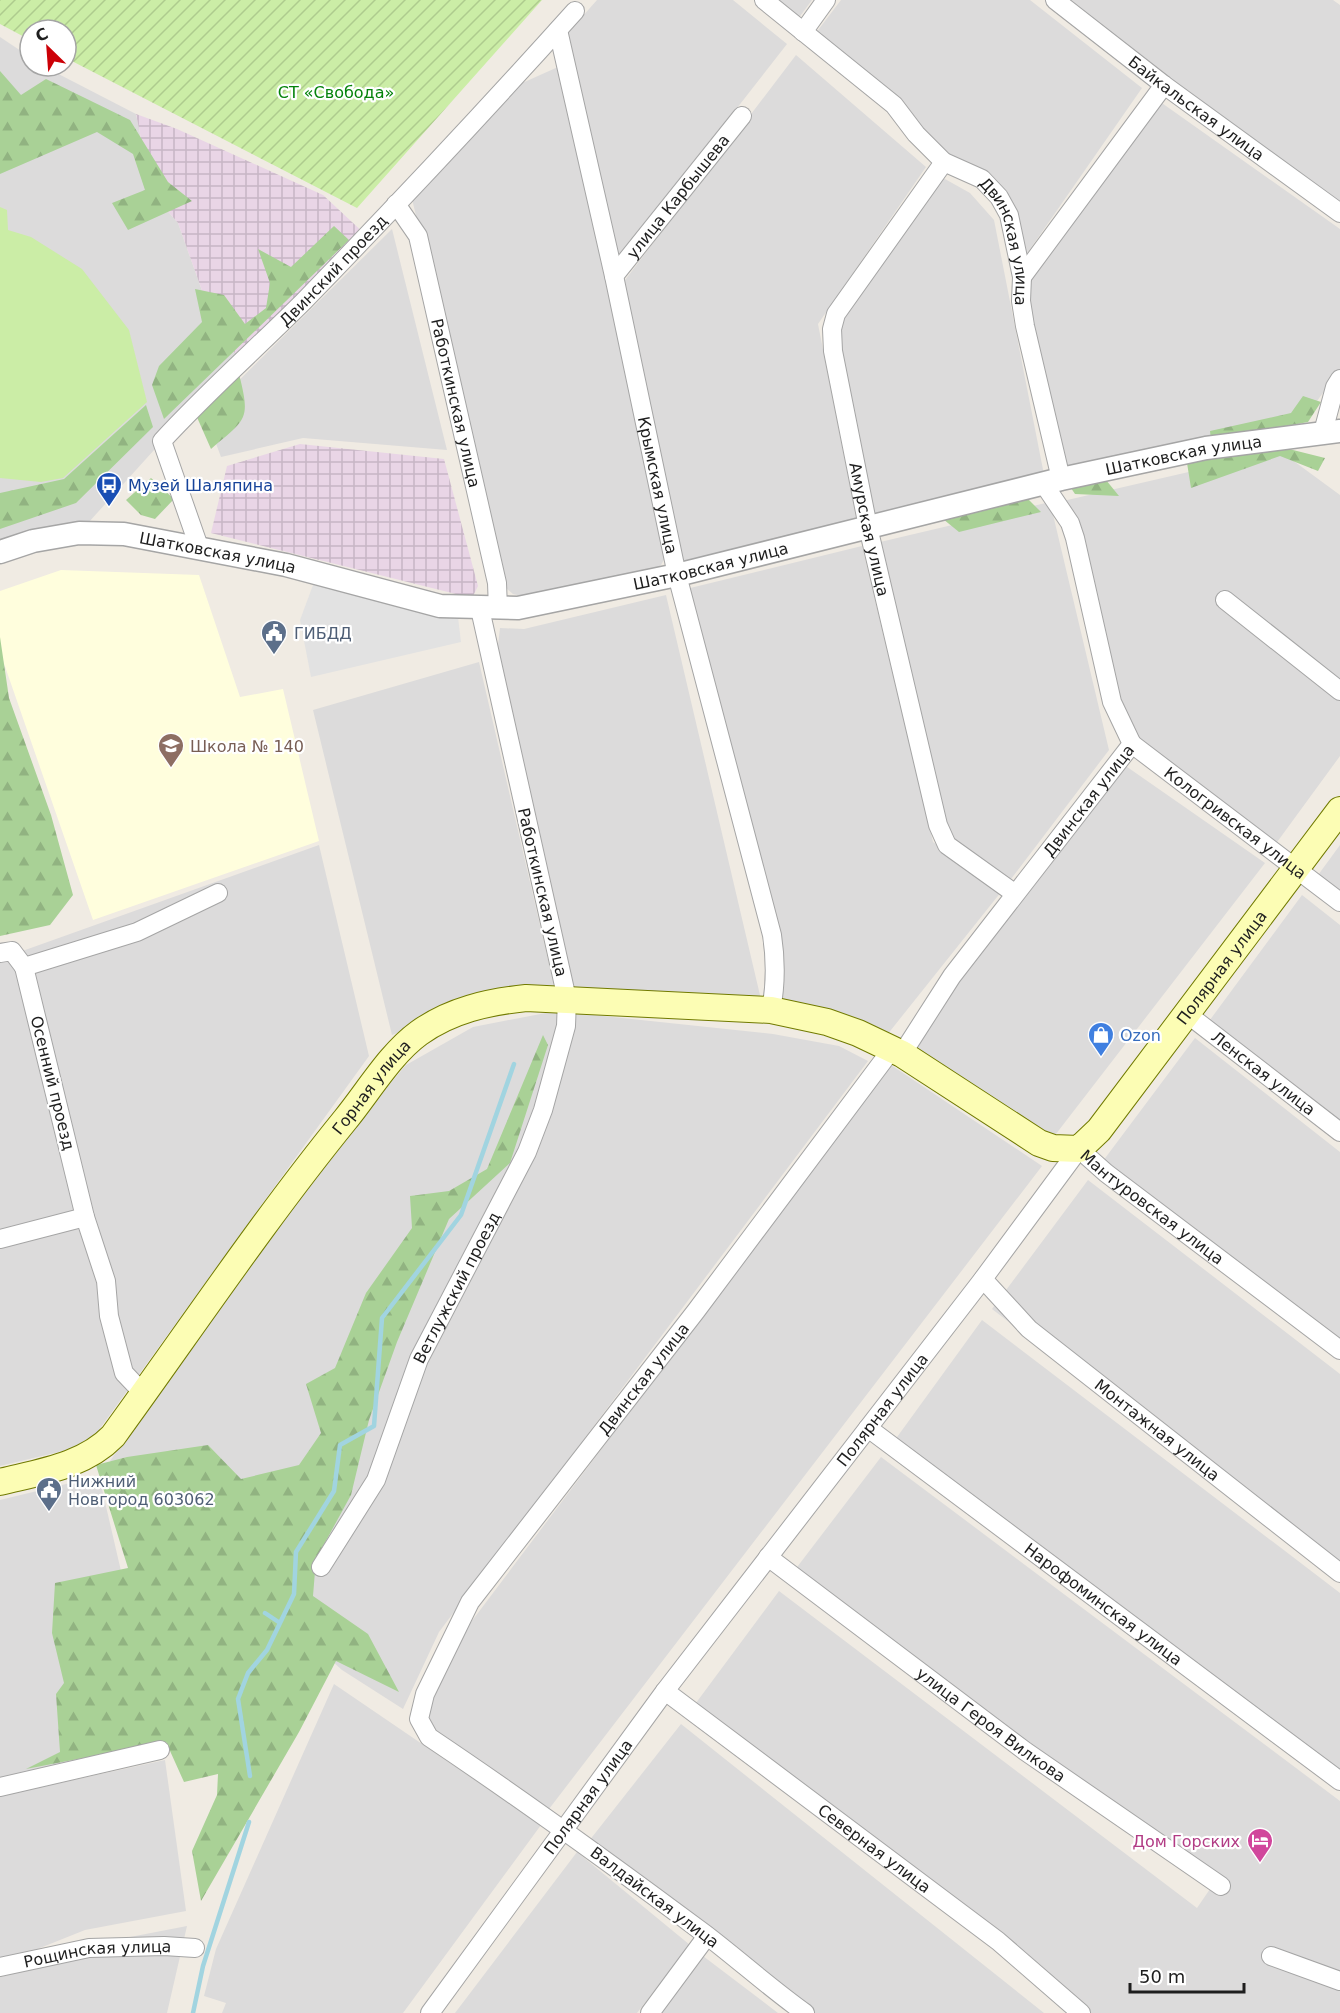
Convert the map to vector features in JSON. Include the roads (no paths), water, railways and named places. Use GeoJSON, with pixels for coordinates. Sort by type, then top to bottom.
{"type":"FeatureCollection","features":[{"type":"Feature","properties":{"kind":"main road","name":"Полярная улица"},"geometry":{"type":"LineString","coordinates":[[1079,1149],[1099,1130],[1340,810]]}},
{"type":"Feature","properties":{"kind":"main road","name":"Горная улица"},"geometry":{"type":"LineString","coordinates":[[0,1482],[83,1459],[99,1451],[114,1436],[281,1199],[395,1058],[418,1034],[438,1021],[490,1002],[567,999],[771,1010],[827,1022],[897,1052]]}},
{"type":"Feature","properties":{"kind":"main road","name":"Мантуровская улица"},"geometry":{"type":"LineString","coordinates":[[897,1052],[1039,1143],[1053,1148],[1079,1149]]}},
{"type":"Feature","properties":{"kind":"street","name":"Двинская улица"},"geometry":{"type":"LineString","coordinates":[[419,1719],[424,1694],[470,1602],[897,1052],[1014,893],[1132,744],[1112,702],[1075,538],[1052,481],[1021,302],[1022,277],[1009,215],[999,196],[982,179],[944,162],[916,134],[894,105],[764,0]]}},
{"type":"Feature","properties":{"kind":"street"},"geometry":{"type":"LineString","coordinates":[[803,32],[826,0]]}},
{"type":"Feature","properties":{"kind":"street","name":"Байкальская улица"},"geometry":{"type":"LineString","coordinates":[[1055,0],[1164,85],[1340,213]]}},
{"type":"Feature","properties":{"kind":"street","name":"Двинский проезд"},"geometry":{"type":"LineString","coordinates":[[199,547],[162,441],[202,397],[243,363],[396,204],[574,11]]}},
{"type":"Feature","properties":{"kind":"street","name":"Крымская улица"},"geometry":{"type":"LineString","coordinates":[[558,30],[614,276],[676,575],[772,935],[776,960],[771,1010]]}},
{"type":"Feature","properties":{"kind":"street"},"geometry":{"type":"LineString","coordinates":[[1022,277],[1164,85]]}},
{"type":"Feature","properties":{"kind":"street","name":"улица Карбышева"},"geometry":{"type":"LineString","coordinates":[[614,276],[742,116]]}},
{"type":"Feature","properties":{"kind":"street","name":"Амурская улица"},"geometry":{"type":"LineString","coordinates":[[944,162],[836,314],[832,329],[833,351],[868,527],[938,825],[947,846],[1014,893]]}},
{"type":"Feature","properties":{"kind":"street","name":"Работкинская улица"},"geometry":{"type":"LineString","coordinates":[[396,204],[418,236],[497,583],[489,609],[567,999]]}},
{"type":"Feature","properties":{"kind":"street"},"geometry":{"type":"LineString","coordinates":[[1332,431],[1335,387],[1340,379]]}},
{"type":"Feature","properties":{"kind":"street","name":"Шатковская улица"},"geometry":{"type":"LineString","coordinates":[[0,552],[33,541],[79,533],[124,534],[286,566],[440,606],[489,609],[554,603],[676,575],[1052,481],[1206,448],[1332,431]]}},
{"type":"Feature","properties":{"kind":"street"},"geometry":{"type":"LineString","coordinates":[[1225,600],[1340,691]]}},
{"type":"Feature","properties":{"kind":"street","name":"Кологривская улица"},"geometry":{"type":"LineString","coordinates":[[1132,744],[1340,902]]}},
{"type":"Feature","properties":{"kind":"street"},"geometry":{"type":"LineString","coordinates":[[0,953],[12,951],[24,967],[137,932],[218,894]]}},
{"type":"Feature","properties":{"kind":"street","name":"Осенний проезд"},"geometry":{"type":"LineString","coordinates":[[24,967],[85,1217],[103,1272],[110,1316],[124,1373],[144,1394]]}},
{"type":"Feature","properties":{"kind":"street","name":"Ветлужский проезд"},"geometry":{"type":"LineString","coordinates":[[321,1567],[376,1480],[418,1359],[527,1152],[543,1110],[566,1026],[567,999]]}},
{"type":"Feature","properties":{"kind":"street","name":"Ленская улица"},"geometry":{"type":"LineString","coordinates":[[1186,1013],[1340,1132]]}},
{"type":"Feature","properties":{"kind":"street","name":"Полярная улица"},"geometry":{"type":"LineString","coordinates":[[430,2013],[566,1830],[665,1691],[983,1279],[1079,1149]]}},
{"type":"Feature","properties":{"kind":"street","name":"Мантуровская улица"},"geometry":{"type":"LineString","coordinates":[[1079,1149],[1106,1173],[1340,1350]]}},
{"type":"Feature","properties":{"kind":"street"},"geometry":{"type":"LineString","coordinates":[[0,1239],[85,1217]]}},
{"type":"Feature","properties":{"kind":"street","name":"Монтажная улица"},"geometry":{"type":"LineString","coordinates":[[983,1279],[1029,1329],[1340,1574]]}},
{"type":"Feature","properties":{"kind":"street","name":"Нарофоминская улица"},"geometry":{"type":"LineString","coordinates":[[868,1428],[1340,1781]]}},
{"type":"Feature","properties":{"kind":"street","name":"улица Героя Вилкова"},"geometry":{"type":"LineString","coordinates":[[768,1557],[1034,1757],[1221,1886]]}},
{"type":"Feature","properties":{"kind":"street","name":"Северная улица"},"geometry":{"type":"LineString","coordinates":[[665,1691],[998,1941],[1081,2013]]}},
{"type":"Feature","properties":{"kind":"street","name":"Валдайская улица"},"geometry":{"type":"LineString","coordinates":[[419,1719],[421,1728],[429,1737],[566,1830],[707,1936],[766,1985],[806,2013]]}},
{"type":"Feature","properties":{"kind":"street"},"geometry":{"type":"LineString","coordinates":[[0,1787],[160,1750]]}},
{"type":"Feature","properties":{"kind":"street"},"geometry":{"type":"LineString","coordinates":[[650,2013],[707,1936]]}},
{"type":"Feature","properties":{"kind":"street","name":"Рощинская улица"},"geometry":{"type":"LineString","coordinates":[[0,1968],[89,1948],[164,1946],[195,1948]]}},
{"type":"Feature","properties":{"kind":"street"},"geometry":{"type":"LineString","coordinates":[[1271,1956],[1340,1981]]}},
{"type":"Feature","properties":{"kind":"waterway"},"geometry":{"type":"LineString","coordinates":[[250,1776],[238,1699],[248,1673],[267,1650],[294,1594],[296,1552],[334,1491],[340,1445],[374,1426],[382,1318],[461,1215],[514,1064]]}},
{"type":"Feature","properties":{"kind":"waterway"},"geometry":{"type":"LineString","coordinates":[[265,1613],[280,1623]]}},
{"type":"Feature","properties":{"kind":"waterway"},"geometry":{"type":"LineString","coordinates":[[193,2013],[203,1966],[249,1822]]}},
{"type":"Feature","properties":{"kind":"place","name":"Музей Шаляпина"},"geometry":{"type":"Point","coordinates":[109,508]}},
{"type":"Feature","properties":{"kind":"place","name":"ГИБДД"},"geometry":{"type":"Point","coordinates":[274,656]}},
{"type":"Feature","properties":{"kind":"place","name":"Школа № 140"},"geometry":{"type":"Point","coordinates":[171,769]}},
{"type":"Feature","properties":{"kind":"place","name":"Ozon"},"geometry":{"type":"Point","coordinates":[1101,1058]}},
{"type":"Feature","properties":{"kind":"place","name":"Нижний Новгород 603062"},"geometry":{"type":"Point","coordinates":[49,1513]}},
{"type":"Feature","properties":{"kind":"place","name":"Дом Горских"},"geometry":{"type":"Point","coordinates":[1260,1864]}},
{"type":"Feature","properties":{"kind":"park label","name":"СТ «Свобода»"},"geometry":{"type":"Point","coordinates":[336,92]}}]}
